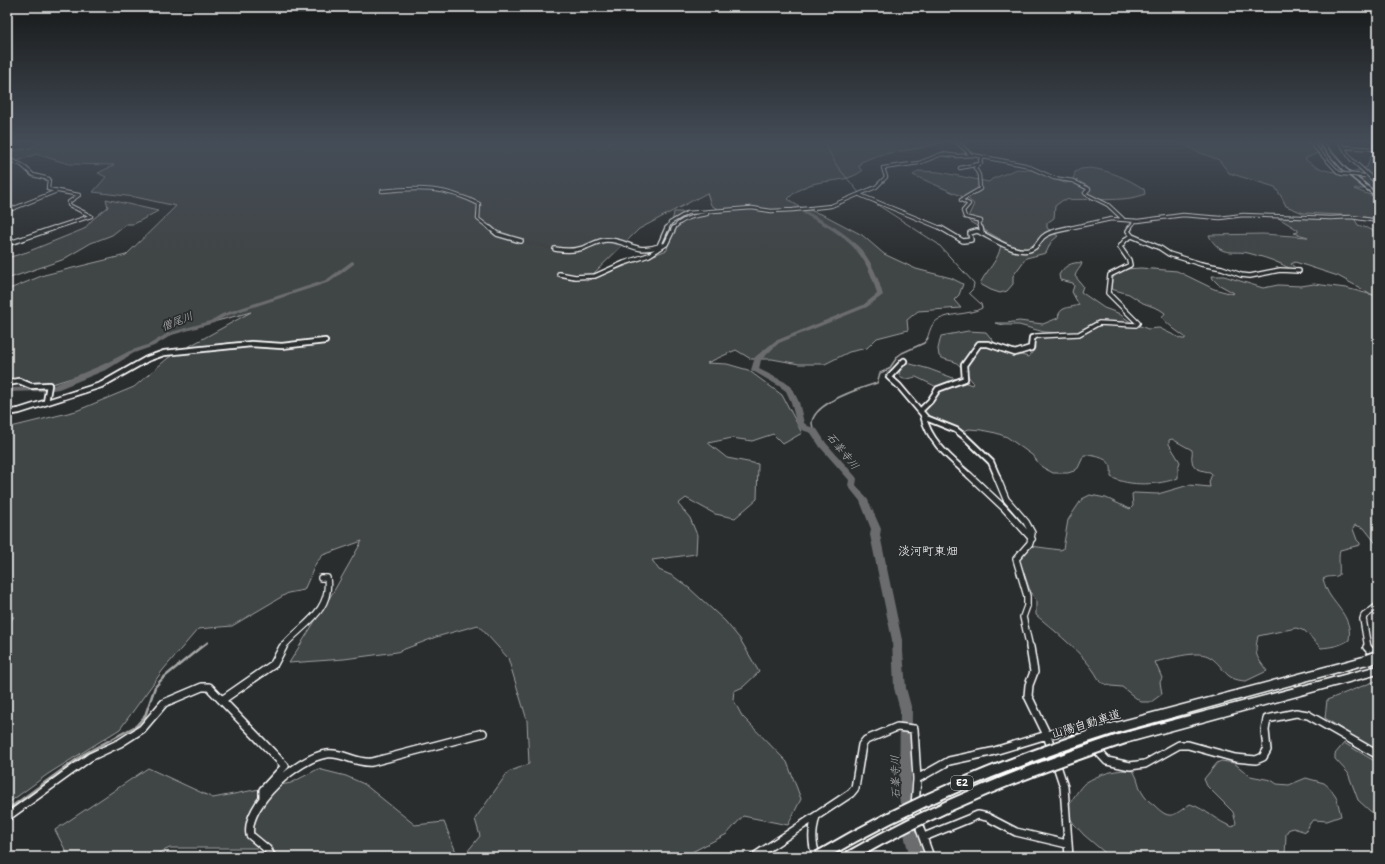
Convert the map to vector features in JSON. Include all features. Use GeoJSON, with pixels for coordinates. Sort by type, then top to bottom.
{"type":"FeatureCollection","features":[{"type":"Feature","properties":{"kind":"highway"},"geometry":{"type":"LineString","coordinates":[[1360,182],[1378,197]]}},
{"type":"Feature","properties":{"kind":"highway"},"geometry":{"type":"LineString","coordinates":[[1365,182],[1378,193]]}},
{"type":"Feature","properties":{"kind":"highway","name":"山陽自動車道"},"geometry":{"type":"LineString","coordinates":[[818,857],[847,839],[912,805],[1018,760],[1115,728],[1378,657]]}},
{"type":"Feature","properties":{"kind":"highway","name":"E2"},"geometry":{"type":"LineString","coordinates":[[849,857],[920,819],[977,792],[1049,764],[1125,738],[1378,670]]}},
{"type":"Feature","properties":{"kind":"street"},"geometry":{"type":"LineString","coordinates":[[7,244],[91,216],[69,205],[69,202],[79,195],[47,188],[50,182]]}},
{"type":"Feature","properties":{"kind":"street"},"geometry":{"type":"LineString","coordinates":[[555,249],[575,250],[608,240],[618,242],[637,250],[648,249],[659,246],[670,223],[678,216],[695,212],[752,208],[776,211],[822,207],[837,204],[860,195],[876,187],[881,182]]}},
{"type":"Feature","properties":{"kind":"street"},"geometry":{"type":"LineString","coordinates":[[980,182],[980,189],[961,200],[969,204],[963,211],[965,217],[981,221],[979,223],[982,233]]}},
{"type":"Feature","properties":{"kind":"street"},"geometry":{"type":"LineString","coordinates":[[1076,182],[1089,189],[1085,193],[1086,194],[1108,204],[1123,219]]}},
{"type":"Feature","properties":{"kind":"street"},"geometry":{"type":"LineString","coordinates":[[382,191],[413,188],[435,189],[473,200],[479,204],[480,208],[477,216],[488,227],[504,237],[521,241]]}},
{"type":"Feature","properties":{"kind":"street"},"geometry":{"type":"LineString","coordinates":[[7,211],[59,191]]}},
{"type":"Feature","properties":{"kind":"street"},"geometry":{"type":"LineString","coordinates":[[860,195],[935,225],[963,241],[971,240],[970,233],[977,231],[1006,247],[1020,250],[1034,248],[1044,236],[1049,233],[1103,220],[1123,219],[1135,221],[1178,215],[1220,218],[1246,215],[1331,218],[1351,216],[1378,221]]}},
{"type":"Feature","properties":{"kind":"street"},"geometry":{"type":"LineString","coordinates":[[559,274],[575,277],[595,276],[661,248],[666,244],[670,234],[678,223],[691,217],[720,211]]}},
{"type":"Feature","properties":{"kind":"street"},"geometry":{"type":"LineString","coordinates":[[1135,221],[1128,231],[1132,236],[1175,256],[1201,264],[1250,276],[1280,270],[1299,271]]}},
{"type":"Feature","properties":{"kind":"street"},"geometry":{"type":"LineString","coordinates":[[1032,539],[994,499],[944,452],[929,432],[924,422],[922,413],[938,389],[965,379],[964,365],[979,344],[988,344],[1018,352],[1031,348],[1032,338],[1036,336],[1079,334],[1098,323],[1138,323],[1110,297],[1108,293],[1110,275],[1130,265],[1130,261],[1121,251],[1120,247],[1126,239],[1132,236]]}},
{"type":"Feature","properties":{"kind":"street"},"geometry":{"type":"LineString","coordinates":[[7,413],[19,411],[101,385],[147,359],[164,353],[251,344],[282,346],[325,341]]}},
{"type":"Feature","properties":{"kind":"street"},"geometry":{"type":"LineString","coordinates":[[904,361],[890,377],[930,421],[956,430],[991,462],[1006,499],[1026,522],[1032,533],[1032,539],[1016,559],[1027,596],[1027,606],[1023,617],[1033,660],[1034,672],[1029,686],[1028,696],[1047,735],[1064,787],[1069,857]]}},
{"type":"Feature","properties":{"kind":"street"},"geometry":{"type":"LineString","coordinates":[[7,383],[19,382],[31,386],[49,385],[46,402]]}},
{"type":"Feature","properties":{"kind":"street"},"geometry":{"type":"LineString","coordinates":[[222,700],[274,664],[284,647],[322,608],[325,603],[328,583],[327,578],[321,578]]}},
{"type":"Feature","properties":{"kind":"street"},"geometry":{"type":"LineString","coordinates":[[1378,606],[1364,616],[1363,619],[1367,647],[1378,657]]}},
{"type":"Feature","properties":{"kind":"street"},"geometry":{"type":"LineString","coordinates":[[7,817],[90,757],[120,743],[142,729],[164,703],[202,687],[209,687],[285,766],[263,790],[263,797]]}},
{"type":"Feature","properties":{"kind":"street"},"geometry":{"type":"LineString","coordinates":[[917,779],[949,761],[991,752],[1047,735],[1073,729],[1080,732],[1107,761],[1130,766],[1145,764],[1179,745],[1188,745],[1235,758],[1256,760],[1263,756],[1267,750],[1265,730],[1267,719],[1296,713],[1308,715],[1321,721],[1378,755]]}},
{"type":"Feature","properties":{"kind":"street"},"geometry":{"type":"LineString","coordinates":[[754,857],[851,793],[854,788],[862,746],[866,740],[897,727],[914,729],[917,779],[915,806],[930,857]]}},
{"type":"Feature","properties":{"kind":"street"},"geometry":{"type":"LineString","coordinates":[[272,857],[270,850],[250,837],[248,833],[250,822],[267,792],[295,770],[314,758],[324,754],[337,754],[365,762],[381,760],[483,733]]}},
{"type":"Feature","properties":{"kind":"street"},"geometry":{"type":"LineString","coordinates":[[924,837],[978,815],[984,816],[1008,829],[1067,844]]}},
{"type":"Feature","properties":{"kind":"street"},"geometry":{"type":"LineString","coordinates":[[816,816],[811,838],[812,847],[818,857]]}},
{"type":"Feature","properties":{"kind":"shaded area"},"geometry":{"type":"Polygon","coordinates":[[[101,182],[821,182],[806,186],[797,191],[788,199],[798,206],[826,216],[862,235],[884,254],[916,269],[951,278],[963,284],[959,295],[954,300],[961,308],[918,311],[907,320],[908,330],[877,338],[867,348],[849,352],[825,364],[799,364],[772,359],[751,359],[736,350],[707,363],[727,364],[748,370],[782,395],[802,433],[783,444],[773,434],[752,441],[732,438],[708,443],[727,458],[758,464],[757,499],[735,518],[715,514],[686,498],[678,504],[690,518],[697,535],[696,554],[652,560],[659,570],[673,576],[689,588],[725,621],[740,639],[759,672],[743,687],[734,691],[733,699],[742,716],[787,762],[801,799],[788,825],[743,816],[727,834],[692,852],[691,857],[463,857],[480,836],[475,819],[508,772],[529,764],[527,720],[508,658],[478,625],[436,637],[397,652],[344,659],[289,663],[335,589],[362,541],[323,555],[316,563],[304,590],[288,593],[232,626],[198,629],[163,670],[120,729],[48,774],[7,804],[7,625],[14,617],[7,616],[7,592],[9,591],[7,589],[7,428],[76,411],[134,387],[168,358],[251,312],[168,334],[148,346],[129,352],[109,363],[81,375],[49,385],[30,384],[19,378],[7,381],[7,290],[44,275],[126,255],[176,206],[135,197],[93,192],[101,182]],[[707,193],[639,229],[586,281],[667,250],[674,212],[722,212],[711,205],[707,193]]]}},
{"type":"Feature","properties":{"kind":"shaded area"},"geometry":{"type":"Polygon","coordinates":[[[930,182],[1063,182],[1132,182],[1144,189],[1145,194],[1137,197],[1117,199],[1063,200],[1055,206],[1054,218],[1047,223],[1047,228],[1058,236],[1051,242],[1046,253],[1026,258],[1013,276],[1013,284],[1007,291],[1000,293],[980,284],[997,257],[1001,245],[1000,239],[967,219],[974,204],[968,199],[930,182]]]}},
{"type":"Feature","properties":{"kind":"shaded area"},"geometry":{"type":"Polygon","coordinates":[[[1260,182],[1378,182],[1378,189],[1354,189],[1378,198],[1378,220],[1359,216],[1303,213],[1286,206],[1275,187],[1260,182]]]}},
{"type":"Feature","properties":{"kind":"shaded area"},"geometry":{"type":"Polygon","coordinates":[[[106,199],[158,211],[134,224],[126,224],[112,235],[91,243],[62,260],[7,279],[7,258],[27,252],[84,229],[93,219],[108,207],[106,199]]]}},
{"type":"Feature","properties":{"kind":"shaded area"},"geometry":{"type":"Polygon","coordinates":[[[1277,217],[1354,218],[1358,225],[1378,232],[1378,546],[1364,528],[1355,525],[1353,529],[1360,545],[1340,550],[1339,575],[1323,579],[1328,593],[1342,612],[1349,627],[1349,640],[1346,642],[1332,647],[1321,648],[1305,631],[1296,628],[1258,636],[1256,647],[1257,655],[1267,671],[1246,681],[1232,678],[1224,672],[1214,660],[1203,654],[1189,654],[1155,662],[1162,678],[1160,682],[1162,694],[1151,702],[1141,702],[1122,687],[1111,686],[1100,682],[1089,664],[1081,655],[1036,615],[1036,600],[1031,593],[1019,560],[1025,550],[1031,546],[1060,550],[1063,549],[1068,520],[1082,499],[1090,495],[1106,498],[1130,509],[1133,506],[1132,494],[1134,493],[1158,494],[1189,485],[1210,487],[1209,482],[1212,474],[1194,466],[1192,463],[1192,450],[1172,439],[1169,440],[1169,444],[1180,462],[1178,468],[1178,478],[1171,480],[1135,484],[1118,480],[1111,477],[1111,466],[1106,460],[1087,455],[1084,455],[1078,468],[1074,471],[1068,473],[1053,473],[1042,467],[1032,455],[1007,437],[981,430],[969,429],[963,431],[935,420],[922,411],[940,392],[937,387],[916,377],[906,379],[900,377],[901,366],[907,363],[929,369],[972,385],[973,382],[960,366],[955,362],[939,356],[938,349],[941,336],[968,331],[986,332],[996,347],[1005,351],[1029,357],[1035,348],[1034,342],[1037,339],[1059,336],[1060,333],[1044,332],[1019,325],[1004,325],[995,323],[1019,321],[1043,324],[1058,318],[1063,309],[1079,305],[1072,292],[1074,286],[1073,283],[1060,280],[1059,275],[1065,267],[1075,263],[1082,263],[1075,276],[1083,286],[1081,292],[1104,308],[1118,313],[1132,323],[1148,329],[1159,328],[1182,339],[1185,339],[1185,337],[1162,318],[1165,313],[1143,303],[1129,294],[1111,289],[1112,280],[1116,272],[1124,269],[1141,268],[1177,271],[1214,289],[1233,294],[1234,293],[1218,284],[1212,276],[1224,276],[1263,288],[1278,285],[1301,286],[1314,284],[1346,288],[1373,295],[1338,276],[1295,262],[1291,264],[1298,270],[1248,253],[1223,251],[1215,244],[1209,235],[1263,234],[1308,237],[1294,233],[1298,232],[1298,230],[1277,217]]]}},
{"type":"Feature","properties":{"kind":"shaded area"},"geometry":{"type":"Polygon","coordinates":[[[1378,680],[1378,756],[1354,737],[1325,718],[1327,700],[1378,680]]]}},
{"type":"Feature","properties":{"kind":"shaded area"},"geometry":{"type":"Polygon","coordinates":[[[1344,743],[1378,763],[1378,815],[1370,811],[1358,800],[1348,773],[1335,759],[1335,754],[1344,743]]]}},
{"type":"Feature","properties":{"kind":"shaded area"},"geometry":{"type":"Polygon","coordinates":[[[1221,761],[1234,763],[1250,776],[1271,780],[1277,784],[1289,785],[1306,778],[1324,783],[1330,788],[1337,799],[1341,816],[1327,821],[1314,820],[1310,823],[1306,832],[1293,828],[1288,830],[1286,834],[1285,857],[1110,857],[1084,835],[1070,818],[1068,806],[1085,783],[1109,772],[1127,770],[1133,771],[1144,795],[1164,813],[1168,815],[1175,814],[1190,804],[1233,827],[1236,823],[1233,812],[1207,786],[1204,779],[1217,763],[1221,761]]]}},
{"type":"Feature","properties":{"kind":"shaded area"},"geometry":{"type":"Polygon","coordinates":[[[148,768],[213,798],[291,783],[318,769],[346,776],[364,784],[415,825],[444,822],[458,857],[274,857],[273,848],[170,848],[149,857],[69,857],[55,830],[148,768]]]}},
{"type":"Feature","properties":{"kind":"waterway"},"geometry":{"type":"LineString","coordinates":[[850,182],[860,194]]}},
{"type":"Feature","properties":{"kind":"waterway"},"geometry":{"type":"LineString","coordinates":[[870,200],[938,244],[974,283],[973,289],[969,293],[981,304],[982,308],[937,320],[930,329],[927,339]]}},
{"type":"Feature","properties":{"kind":"waterway","name":"石峯寺川"},"geometry":{"type":"LineString","coordinates":[[804,212],[831,227],[853,244],[870,265],[876,279],[880,295],[865,306],[777,342],[758,359],[755,370],[782,384],[789,390],[795,402],[800,424],[805,428],[814,431],[823,445],[853,479],[852,486],[864,500],[876,529],[875,535],[897,640],[900,688],[906,710],[905,795],[912,839],[917,857]]}},
{"type":"Feature","properties":{"kind":"waterway","name":"僧尾川"},"geometry":{"type":"LineString","coordinates":[[7,390],[45,389],[56,387],[105,367],[132,352],[152,345],[170,334],[212,322],[224,315],[328,281],[352,263]]}},
{"type":"Feature","properties":{"kind":"waterway"},"geometry":{"type":"LineString","coordinates":[[814,431],[812,422],[815,415],[821,408],[840,397],[877,383],[880,373],[889,369],[898,356],[924,343],[928,338]]}},
{"type":"Feature","properties":{"kind":"waterway"},"geometry":{"type":"LineString","coordinates":[[200,648],[208,642]]}},
{"type":"Feature","properties":{"kind":"waterway"},"geometry":{"type":"LineString","coordinates":[[7,810],[84,754],[136,726],[145,716],[155,687],[162,679],[201,647]]}},
{"type":"Feature","properties":{"kind":"tunnel"},"geometry":{"type":"LineString","coordinates":[[521,241],[555,249]]}},
{"type":"Feature","properties":{"kind":"district","name":"淡河町東畑"},"geometry":{"type":"Point","coordinates":[928,551]}}]}
